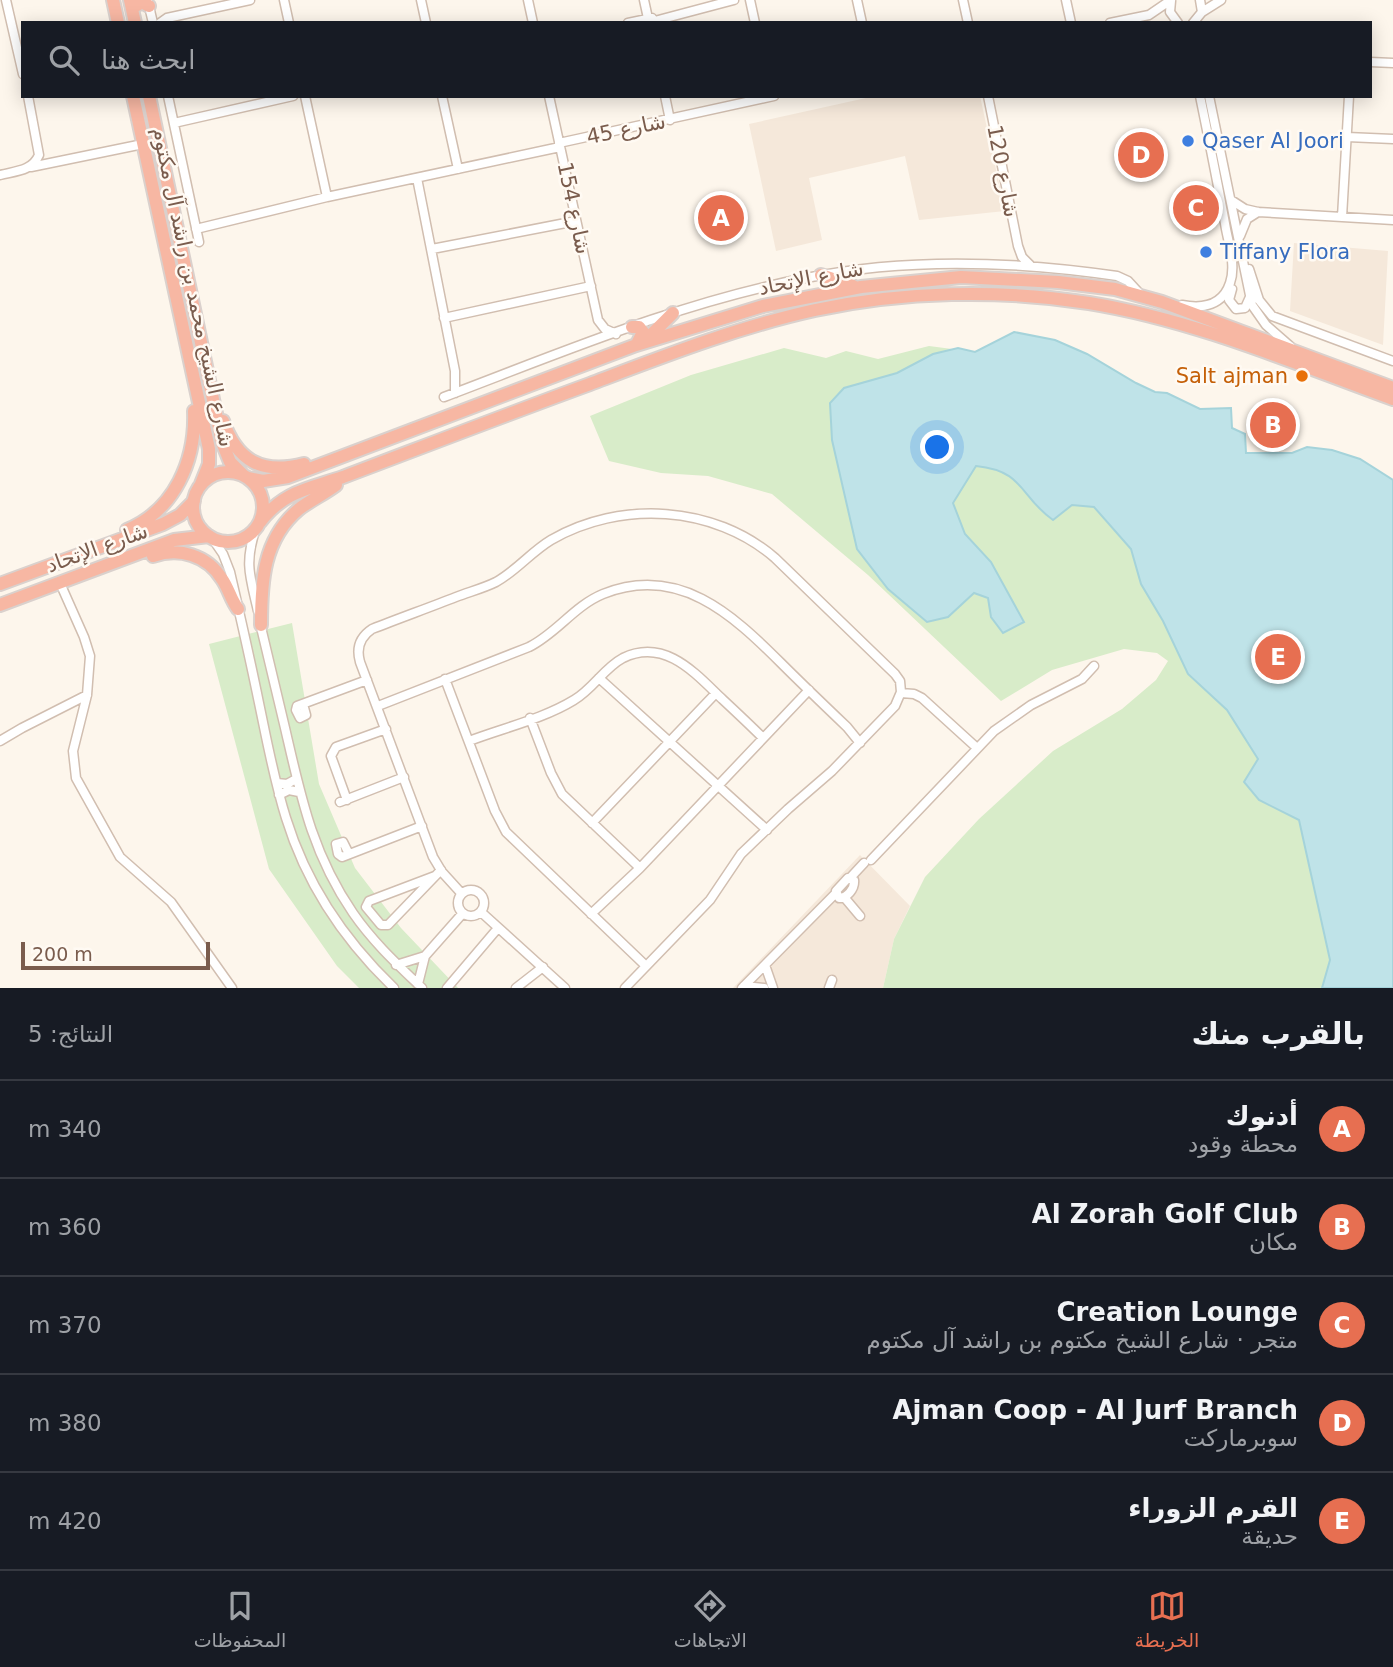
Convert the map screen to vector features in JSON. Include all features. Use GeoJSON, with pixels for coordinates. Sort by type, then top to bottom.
{"type":"FeatureCollection","features":[{"type":"Feature","properties":{"kind":"highway"},"geometry":{"type":"LineString","coordinates":[[113,0],[118,21]]}},
{"type":"Feature","properties":{"kind":"highway"},"geometry":{"type":"LineString","coordinates":[[136,21],[142,4]]}},
{"type":"Feature","properties":{"kind":"highway","name":"شارع الشيخ محمد بن راشد آل مكتوم"},"geometry":{"type":"LineString","coordinates":[[133,98],[210,456],[201,484]]}},
{"type":"Feature","properties":{"kind":"highway","name":"شارع الشيخ محمد بن راشد آل مكتوم"},"geometry":{"type":"LineString","coordinates":[[149,98],[225,453],[230,462],[245,476]]}},
{"type":"Feature","properties":{"kind":"highway"},"geometry":{"type":"LineString","coordinates":[[821,275],[860,287]]}},
{"type":"Feature","properties":{"kind":"highway","name":"شارع الإتحاد"},"geometry":{"type":"LineString","coordinates":[[245,476],[263,481],[277,480],[640,343],[763,306],[860,287],[961,277],[1115,289],[1162,302],[1393,388]]}},
{"type":"Feature","properties":{"kind":"highway","name":"شارع الإتحاد"},"geometry":{"type":"LineString","coordinates":[[258,525],[282,499],[684,348],[813,311],[862,301],[964,294],[1060,299],[1120,309],[1211,334],[1393,399]]}},
{"type":"Feature","properties":{"kind":"highway"},"geometry":{"type":"LineString","coordinates":[[640,343],[673,313]]}},
{"type":"Feature","properties":{"kind":"highway"},"geometry":{"type":"LineString","coordinates":[[632,327],[639,327],[643,332],[640,343]]}},
{"type":"Feature","properties":{"kind":"highway"},"geometry":{"type":"LineString","coordinates":[[109,545],[116,535],[136,527],[150,516],[177,488],[189,460],[194,438],[191,372]]}},
{"type":"Feature","properties":{"kind":"highway"},"geometry":{"type":"LineString","coordinates":[[210,388],[235,446],[250,461],[282,469],[323,458],[341,458]]}},
{"type":"Feature","properties":{"kind":"highway"},"geometry":{"type":"LineString","coordinates":[[225,472],[245,476],[255,484],[263,502],[258,525],[241,540],[231,542],[211,537],[196,521],[194,500],[201,484],[208,478],[225,472]]}},
{"type":"Feature","properties":{"kind":"highway"},"geometry":{"type":"LineString","coordinates":[[261,625],[262,581],[272,544],[297,511],[336,486],[343,477]]}},
{"type":"Feature","properties":{"kind":"highway","name":"شارع الإتحاد"},"geometry":{"type":"LineString","coordinates":[[0,584],[169,522],[194,500]]}},
{"type":"Feature","properties":{"kind":"highway","name":"شارع الإتحاد"},"geometry":{"type":"LineString","coordinates":[[0,605],[183,538],[211,537]]}},
{"type":"Feature","properties":{"kind":"highway"},"geometry":{"type":"LineString","coordinates":[[119,560],[134,563],[171,552],[200,558],[218,573],[238,609]]}},
{"type":"Feature","properties":{"kind":"street"},"geometry":{"type":"LineString","coordinates":[[6,0],[21,67]]}},
{"type":"Feature","properties":{"kind":"street"},"geometry":{"type":"LineString","coordinates":[[142,4],[163,20],[250,0]]}},
{"type":"Feature","properties":{"kind":"street"},"geometry":{"type":"LineString","coordinates":[[284,0],[289,21]]}},
{"type":"Feature","properties":{"kind":"street"},"geometry":{"type":"LineString","coordinates":[[421,0],[426,21]]}},
{"type":"Feature","properties":{"kind":"street"},"geometry":{"type":"LineString","coordinates":[[528,0],[533,21]]}},
{"type":"Feature","properties":{"kind":"street"},"geometry":{"type":"LineString","coordinates":[[644,0],[648,21],[734,0]]}},
{"type":"Feature","properties":{"kind":"street"},"geometry":{"type":"LineString","coordinates":[[750,0],[755,21]]}},
{"type":"Feature","properties":{"kind":"street"},"geometry":{"type":"LineString","coordinates":[[857,0],[862,21]]}},
{"type":"Feature","properties":{"kind":"street"},"geometry":{"type":"LineString","coordinates":[[963,0],[968,21]]}},
{"type":"Feature","properties":{"kind":"street"},"geometry":{"type":"LineString","coordinates":[[1066,0],[1071,21]]}},
{"type":"Feature","properties":{"kind":"street"},"geometry":{"type":"LineString","coordinates":[[1120,21],[1149,15],[1171,0]]}},
{"type":"Feature","properties":{"kind":"street"},"geometry":{"type":"LineString","coordinates":[[1171,0],[1170,12],[1176,21]]}},
{"type":"Feature","properties":{"kind":"street"},"geometry":{"type":"LineString","coordinates":[[1198,19],[1200,0]]}},
{"type":"Feature","properties":{"kind":"street"},"geometry":{"type":"LineString","coordinates":[[1198,19],[1221,0]]}},
{"type":"Feature","properties":{"kind":"street"},"geometry":{"type":"LineString","coordinates":[[142,4],[152,21]]}},
{"type":"Feature","properties":{"kind":"street"},"geometry":{"type":"LineString","coordinates":[[1149,15],[1176,21]]}},
{"type":"Feature","properties":{"kind":"street"},"geometry":{"type":"LineString","coordinates":[[1372,62],[1393,63]]}},
{"type":"Feature","properties":{"kind":"street"},"geometry":{"type":"LineString","coordinates":[[10,72],[21,71]]}},
{"type":"Feature","properties":{"kind":"street"},"geometry":{"type":"LineString","coordinates":[[28,98],[39,150],[38,160],[31,167]]}},
{"type":"Feature","properties":{"kind":"street"},"geometry":{"type":"LineString","coordinates":[[168,98],[199,243]]}},
{"type":"Feature","properties":{"kind":"street"},"geometry":{"type":"LineString","coordinates":[[174,123],[284,98]]}},
{"type":"Feature","properties":{"kind":"street"},"geometry":{"type":"LineString","coordinates":[[305,98],[327,197]]}},
{"type":"Feature","properties":{"kind":"street"},"geometry":{"type":"LineString","coordinates":[[442,98],[458,169]]}},
{"type":"Feature","properties":{"kind":"street","name":"شارع 154"},"geometry":{"type":"LineString","coordinates":[[549,98],[598,320]]}},
{"type":"Feature","properties":{"kind":"street"},"geometry":{"type":"LineString","coordinates":[[665,98],[670,120]]}},
{"type":"Feature","properties":{"kind":"street","name":"شارع 45"},"geometry":{"type":"LineString","coordinates":[[196,229],[764,98]]}},
{"type":"Feature","properties":{"kind":"street","name":"شارع 120"},"geometry":{"type":"LineString","coordinates":[[988,98],[1018,246],[1022,257],[1030,265]]}},
{"type":"Feature","properties":{"kind":"street"},"geometry":{"type":"LineString","coordinates":[[1200,98],[1231,259],[1233,285],[1229,300],[1238,310],[1245,308],[1250,297]]}},
{"type":"Feature","properties":{"kind":"street"},"geometry":{"type":"LineString","coordinates":[[1209,98],[1250,297],[1260,319],[1299,353]]}},
{"type":"Feature","properties":{"kind":"street"},"geometry":{"type":"LineString","coordinates":[[1342,217],[1349,98]]}},
{"type":"Feature","properties":{"kind":"street"},"geometry":{"type":"LineString","coordinates":[[1347,137],[1393,139]]}},
{"type":"Feature","properties":{"kind":"street"},"geometry":{"type":"LineString","coordinates":[[0,175],[143,144]]}},
{"type":"Feature","properties":{"kind":"street"},"geometry":{"type":"LineString","coordinates":[[416,178],[455,371],[455,393]]}},
{"type":"Feature","properties":{"kind":"street"},"geometry":{"type":"LineString","coordinates":[[1231,200],[1240,207],[1258,212],[1393,220]]}},
{"type":"Feature","properties":{"kind":"street"},"geometry":{"type":"LineString","coordinates":[[1239,239],[1247,219],[1258,212]]}},
{"type":"Feature","properties":{"kind":"street"},"geometry":{"type":"LineString","coordinates":[[432,248],[576,221]]}},
{"type":"Feature","properties":{"kind":"street","name":"شارع 120"},"geometry":{"type":"LineString","coordinates":[[1006,264],[1014,256],[1018,246]]}},
{"type":"Feature","properties":{"kind":"street"},"geometry":{"type":"LineString","coordinates":[[1243,260],[1262,306],[1272,316],[1393,361]]}},
{"type":"Feature","properties":{"kind":"street"},"geometry":{"type":"LineString","coordinates":[[444,397],[673,313],[715,300],[821,275],[914,265],[1030,265],[1120,277],[1132,284],[1144,299]]}},
{"type":"Feature","properties":{"kind":"street"},"geometry":{"type":"LineString","coordinates":[[1162,302],[1194,307],[1208,306],[1225,294],[1231,279]]}},
{"type":"Feature","properties":{"kind":"street"},"geometry":{"type":"LineString","coordinates":[[444,318],[590,286]]}},
{"type":"Feature","properties":{"kind":"street"},"geometry":{"type":"LineString","coordinates":[[598,320],[605,330],[616,334]]}},
{"type":"Feature","properties":{"kind":"street"},"geometry":{"type":"LineString","coordinates":[[591,342],[598,320]]}},
{"type":"Feature","properties":{"kind":"street"},"geometry":{"type":"LineString","coordinates":[[455,371],[459,379],[470,387]]}},
{"type":"Feature","properties":{"kind":"street"},"geometry":{"type":"LineString","coordinates":[[461,894],[438,873],[360,662],[358,649],[362,637],[372,629],[493,583],[503,578],[541,545],[575,528],[609,518],[653,513],[704,521],[764,548],[895,674],[901,684],[901,694],[895,706],[860,743],[741,854],[710,900],[625,988]]}},
{"type":"Feature","properties":{"kind":"street"},"geometry":{"type":"LineString","coordinates":[[258,525],[250,546],[248,565],[299,792],[314,840],[338,890],[370,937],[420,986]]}},
{"type":"Feature","properties":{"kind":"street"},"geometry":{"type":"LineString","coordinates":[[211,537],[227,562],[279,794],[295,845],[320,895],[351,942],[394,988]]}},
{"type":"Feature","properties":{"kind":"street"},"geometry":{"type":"LineString","coordinates":[[60,583],[89,651],[90,668],[86,695],[73,751],[74,771],[80,786],[120,857],[171,902],[232,988]]}},
{"type":"Feature","properties":{"kind":"street"},"geometry":{"type":"LineString","coordinates":[[378,706],[537,644],[580,607],[597,597],[617,590],[647,585],[687,592],[719,608],[753,635],[860,743]]}},
{"type":"Feature","properties":{"kind":"street"},"geometry":{"type":"LineString","coordinates":[[238,609],[257,606]]}},
{"type":"Feature","properties":{"kind":"street"},"geometry":{"type":"LineString","coordinates":[[469,741],[571,702],[586,692],[611,666],[640,653],[660,653],[685,665],[763,738]]}},
{"type":"Feature","properties":{"kind":"street"},"geometry":{"type":"LineString","coordinates":[[743,987],[840,895],[854,885],[854,880],[850,878],[977,748],[1014,716],[1082,679],[1094,666]]}},
{"type":"Feature","properties":{"kind":"street"},"geometry":{"type":"LineString","coordinates":[[599,678],[767,830]]}},
{"type":"Feature","properties":{"kind":"street"},"geometry":{"type":"LineString","coordinates":[[445,679],[495,811],[506,832],[646,966]]}},
{"type":"Feature","properties":{"kind":"street"},"geometry":{"type":"LineString","coordinates":[[303,704],[367,680]]}},
{"type":"Feature","properties":{"kind":"street"},"geometry":{"type":"LineString","coordinates":[[591,914],[639,868],[809,690]]}},
{"type":"Feature","properties":{"kind":"street"},"geometry":{"type":"LineString","coordinates":[[592,823],[716,693]]}},
{"type":"Feature","properties":{"kind":"street"},"geometry":{"type":"LineString","coordinates":[[901,694],[914,694],[922,698],[977,748]]}},
{"type":"Feature","properties":{"kind":"street"},"geometry":{"type":"LineString","coordinates":[[0,741],[86,695]]}},
{"type":"Feature","properties":{"kind":"street"},"geometry":{"type":"LineString","coordinates":[[530,718],[556,784],[570,802],[639,868]]}},
{"type":"Feature","properties":{"kind":"street"},"geometry":{"type":"LineString","coordinates":[[386,729],[336,747],[332,751],[343,801],[404,777]]}},
{"type":"Feature","properties":{"kind":"street"},"geometry":{"type":"LineString","coordinates":[[277,783],[287,784],[296,779]]}},
{"type":"Feature","properties":{"kind":"street"},"geometry":{"type":"LineString","coordinates":[[279,794],[289,790],[299,792]]}},
{"type":"Feature","properties":{"kind":"street"},"geometry":{"type":"LineString","coordinates":[[349,854],[422,826]]}},
{"type":"Feature","properties":{"kind":"street"},"geometry":{"type":"LineString","coordinates":[[438,873],[386,926],[381,925],[366,907],[369,901],[438,873]]}},
{"type":"Feature","properties":{"kind":"street"},"geometry":{"type":"LineString","coordinates":[[467,890],[480,893],[485,906],[481,912],[476,916],[463,913],[458,900],[461,894],[467,890]]}},
{"type":"Feature","properties":{"kind":"street"},"geometry":{"type":"LineString","coordinates":[[840,895],[860,916]]}},
{"type":"Feature","properties":{"kind":"street"},"geometry":{"type":"LineString","coordinates":[[481,912],[565,988]]}},
{"type":"Feature","properties":{"kind":"street"},"geometry":{"type":"LineString","coordinates":[[396,965],[425,956],[463,913]]}},
{"type":"Feature","properties":{"kind":"street"},"geometry":{"type":"LineString","coordinates":[[450,987],[498,928]]}},
{"type":"Feature","properties":{"kind":"street"},"geometry":{"type":"LineString","coordinates":[[420,986],[425,956]]}},
{"type":"Feature","properties":{"kind":"street"},"geometry":{"type":"LineString","coordinates":[[765,965],[773,988]]}},
{"type":"Feature","properties":{"kind":"street"},"geometry":{"type":"LineString","coordinates":[[516,988],[543,967]]}},
{"type":"Feature","properties":{"kind":"street"},"geometry":{"type":"LineString","coordinates":[[743,987],[764,988]]}},
{"type":"Feature","properties":{"kind":"shaded area"},"geometry":{"type":"Polygon","coordinates":[[[866,98],[980,98],[1005,211],[919,220],[905,156],[809,178],[822,240],[776,251],[749,124],[866,98]]]}},
{"type":"Feature","properties":{"kind":"shaded area"},"geometry":{"type":"Polygon","coordinates":[[[1294,243],[1388,251],[1383,345],[1290,311],[1294,243]]]}},
{"type":"Feature","properties":{"kind":"shaded area"},"geometry":{"type":"Polygon","coordinates":[[[860,855],[910,906],[894,939],[883,988],[733,988],[860,855]]]}},
{"type":"Feature","properties":{"kind":"green space"},"geometry":{"type":"Polygon","coordinates":[[[1014,332],[1055,340],[1087,354],[1136,383],[1155,392],[1167,393],[1200,409],[1231,408],[1232,428],[1245,434],[1246,453],[1292,453],[1307,447],[1332,450],[1360,459],[1393,480],[1393,988],[883,988],[894,939],[925,877],[979,819],[1053,751],[1122,709],[1156,680],[1168,661],[1157,653],[1124,649],[1052,670],[1001,701],[868,575],[772,494],[708,476],[661,473],[609,461],[590,416],[691,375],[784,348],[826,358],[846,351],[878,359],[929,346],[975,352],[1014,332]]]}},
{"type":"Feature","properties":{"kind":"green space"},"geometry":{"type":"Polygon","coordinates":[[[292,623],[319,784],[355,868],[401,928],[458,988],[359,988],[337,966],[269,869],[209,644],[292,623]]]}},
{"type":"Feature","properties":{"kind":"water"},"geometry":{"type":"Polygon","coordinates":[[[1014,332],[1055,340],[1087,354],[1136,383],[1155,392],[1167,393],[1200,409],[1231,408],[1232,428],[1245,434],[1246,453],[1292,453],[1307,447],[1332,450],[1360,459],[1393,480],[1393,988],[1322,988],[1330,960],[1299,820],[1259,800],[1244,782],[1258,759],[1227,710],[1188,674],[1163,621],[1141,584],[1131,549],[1094,507],[1072,505],[1053,520],[1013,479],[1004,473],[976,466],[953,503],[965,534],[991,562],[1024,622],[1003,633],[991,617],[988,598],[974,593],[948,617],[927,622],[888,589],[857,549],[832,440],[830,403],[844,388],[897,373],[933,354],[958,348],[975,352],[1014,332]]]}},
{"type":"Feature","properties":{"kind":"place","name":"Qaser Al Joori"},"geometry":{"type":"Point","coordinates":[1188,141]}},
{"type":"Feature","properties":{"kind":"place","name":"Ajman Coop - Al Jurf Branch"},"geometry":{"type":"Point","coordinates":[1141,155]}},
{"type":"Feature","properties":{"kind":"place","name":"Creation Lounge"},"geometry":{"type":"Point","coordinates":[1196,208]}},
{"type":"Feature","properties":{"kind":"place","name":"أدنوك"},"geometry":{"type":"Point","coordinates":[721,218]}},
{"type":"Feature","properties":{"kind":"place","name":"Tiffany Flora"},"geometry":{"type":"Point","coordinates":[1206,252]}},
{"type":"Feature","properties":{"kind":"place","name":"Salt ajman"},"geometry":{"type":"Point","coordinates":[1302,376]}},
{"type":"Feature","properties":{"kind":"place","name":"Al Zorah Golf Club"},"geometry":{"type":"Point","coordinates":[1273,425]}},
{"type":"Feature","properties":{"kind":"place","name":"القرم الزوراء"},"geometry":{"type":"Point","coordinates":[1278,657]}}]}
